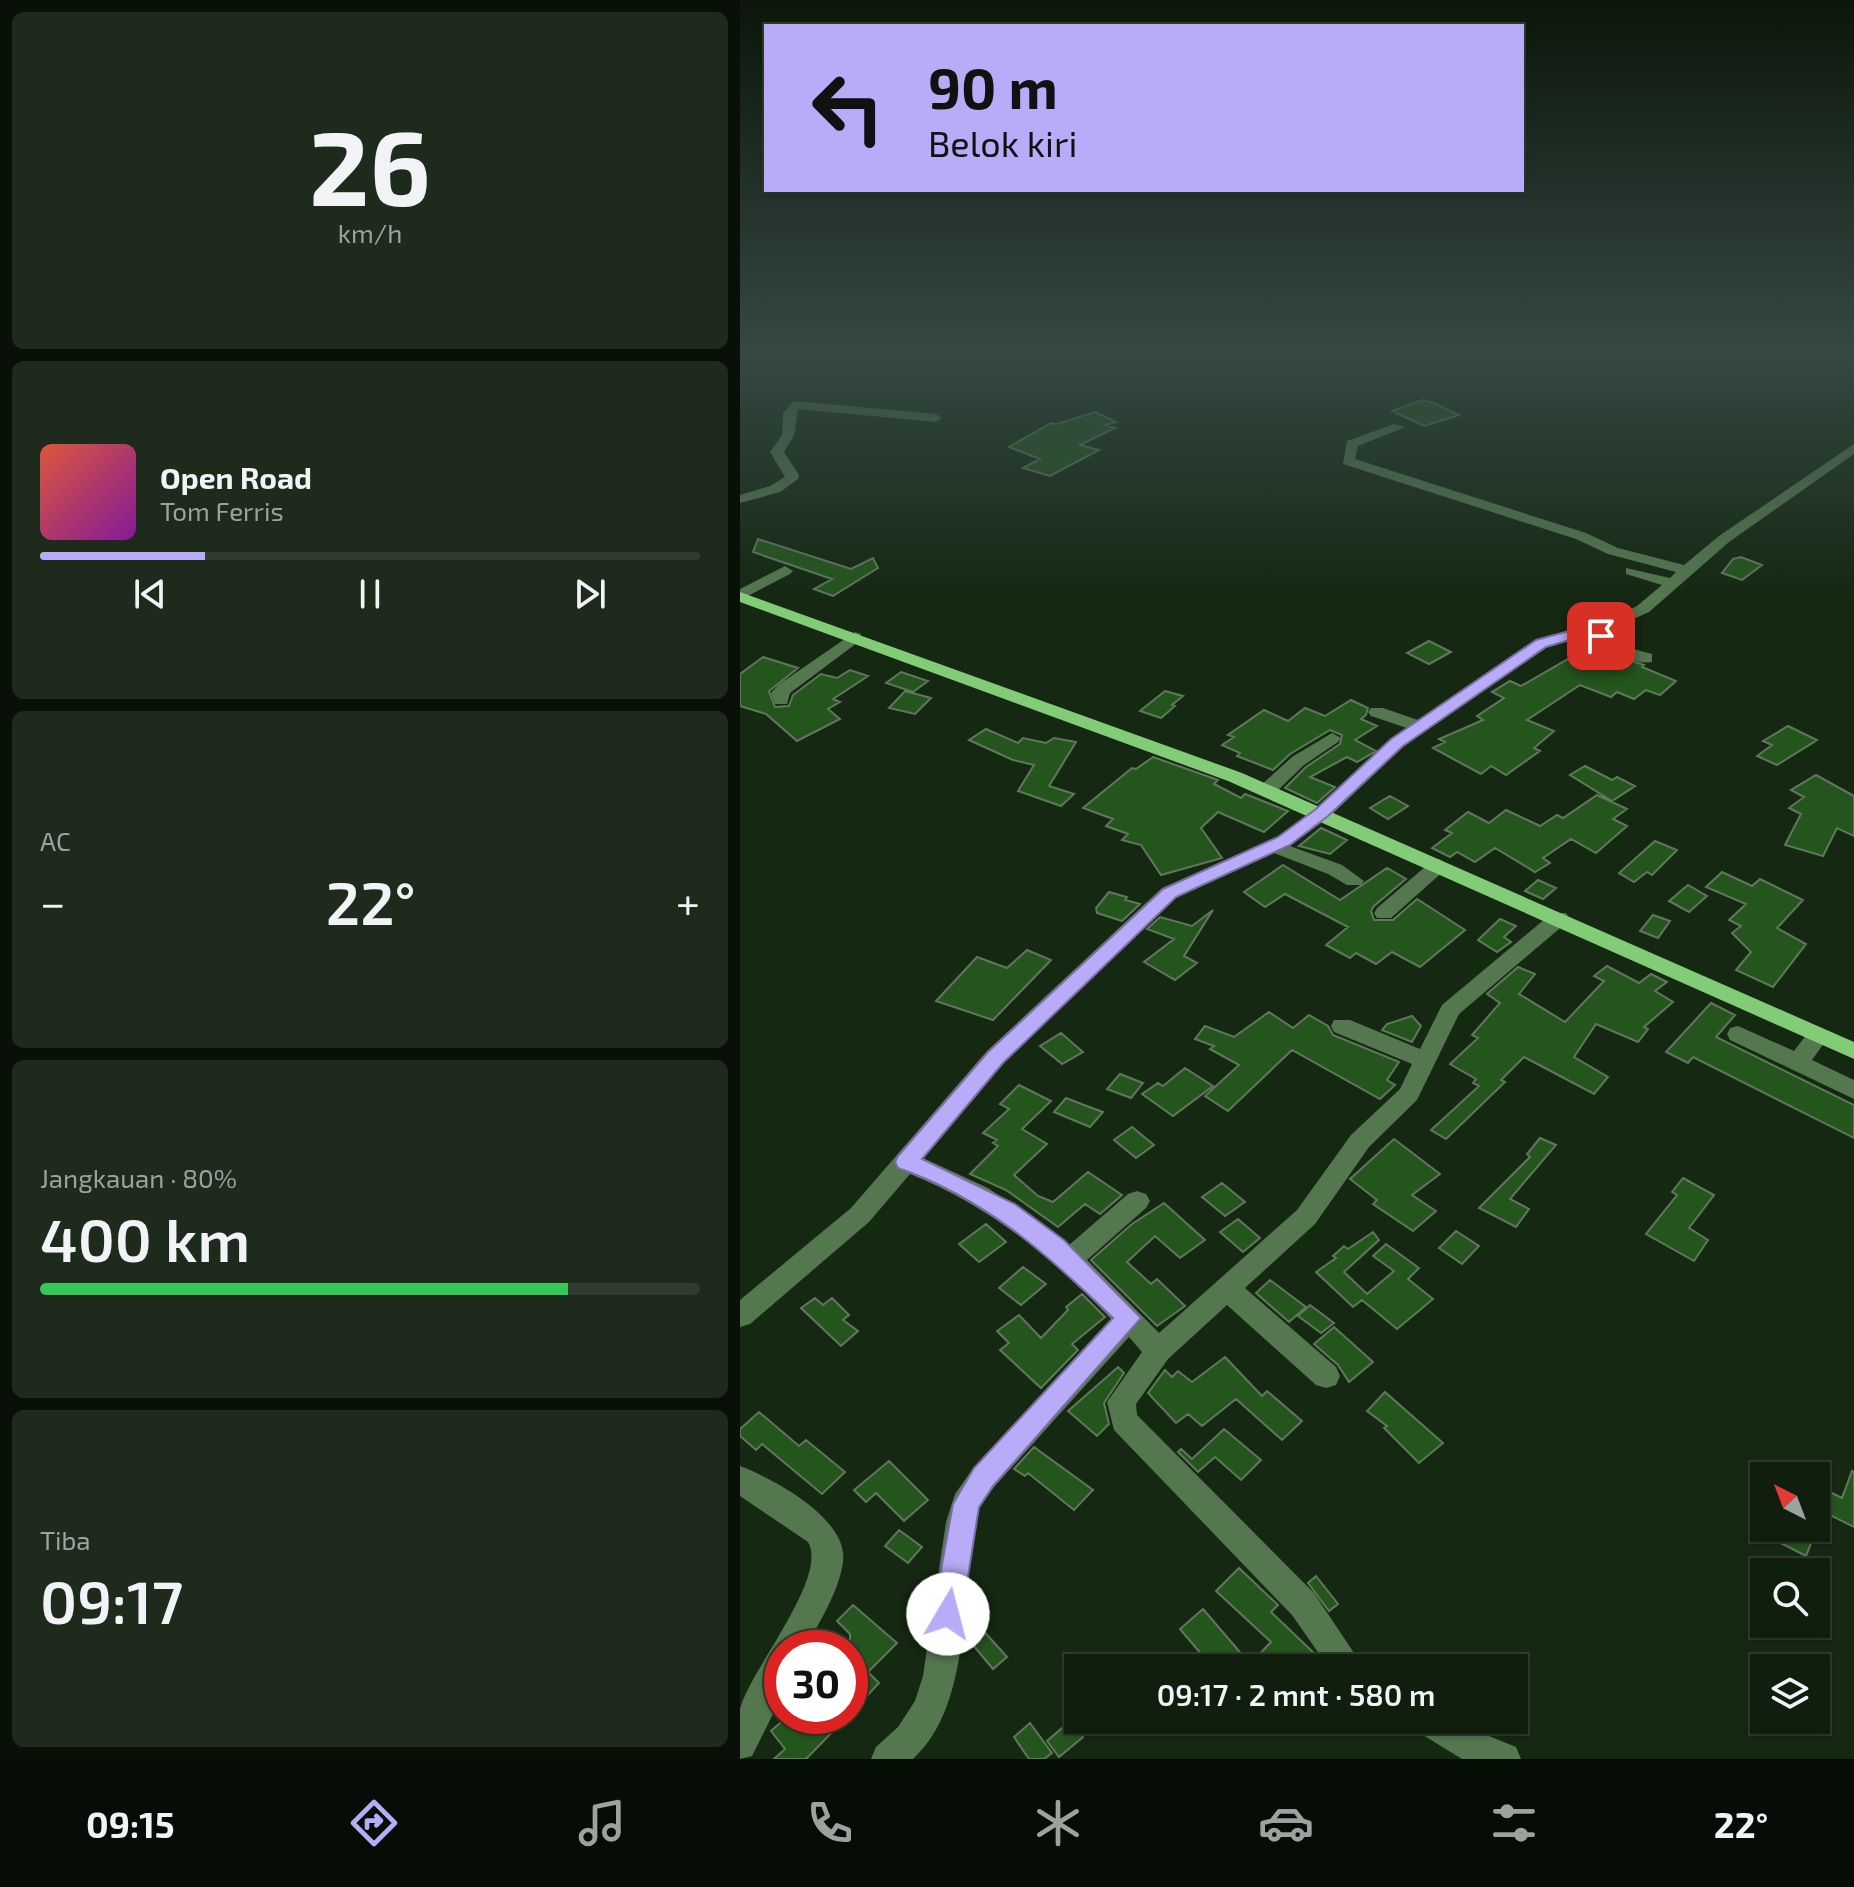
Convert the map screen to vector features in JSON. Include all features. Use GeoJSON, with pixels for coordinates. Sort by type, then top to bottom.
{"type":"FeatureCollection","features":[{"type":"Feature","properties":{"kind":"main road"},"geometry":{"type":"LineString","coordinates":[[740,596],[1267,790],[1854,1051]]}},
{"type":"Feature","properties":{"kind":"street"},"geometry":{"type":"LineString","coordinates":[[740,499],[775,489],[791,479],[792,475],[777,452],[788,432]]}},
{"type":"Feature","properties":{"kind":"street"},"geometry":{"type":"LineString","coordinates":[[1385,432],[1352,444],[1348,461],[1581,536],[1613,551],[1688,571]]}},
{"type":"Feature","properties":{"kind":"street"},"geometry":{"type":"LineString","coordinates":[[740,1316],[918,1166],[995,1057],[1154,905],[1184,884],[1284,851],[1370,765],[1420,727],[1541,644],[1595,632],[1643,609],[1724,539],[1854,448]]}},
{"type":"Feature","properties":{"kind":"street"},"geometry":{"type":"LineString","coordinates":[[740,596],[785,571]]}},
{"type":"Feature","properties":{"kind":"street"},"geometry":{"type":"LineString","coordinates":[[1631,571],[1675,584]]}},
{"type":"Feature","properties":{"kind":"street"},"geometry":{"type":"LineString","coordinates":[[1595,632],[1620,650],[1646,658]]}},
{"type":"Feature","properties":{"kind":"street"},"geometry":{"type":"LineString","coordinates":[[781,700],[780,693],[784,689],[855,637]]}},
{"type":"Feature","properties":{"kind":"street"},"geometry":{"type":"LineString","coordinates":[[1377,712],[1420,727]]}},
{"type":"Feature","properties":{"kind":"street"},"geometry":{"type":"LineString","coordinates":[[1267,790],[1298,761],[1332,738]]}},
{"type":"Feature","properties":{"kind":"street"},"geometry":{"type":"LineString","coordinates":[[1284,851],[1332,866],[1354,881]]}},
{"type":"Feature","properties":{"kind":"street"},"geometry":{"type":"LineString","coordinates":[[1384,913],[1439,865]]}},
{"type":"Feature","properties":{"kind":"street"},"geometry":{"type":"LineString","coordinates":[[1338,1654],[1303,1604],[1124,1421],[1121,1402],[1158,1351],[1306,1217],[1360,1141],[1409,1094],[1450,1010],[1559,918]]}},
{"type":"Feature","properties":{"kind":"street"},"geometry":{"type":"LineString","coordinates":[[1342,1026],[1426,1061]]}},
{"type":"Feature","properties":{"kind":"street"},"geometry":{"type":"LineString","coordinates":[[1738,1034],[1854,1090]]}},
{"type":"Feature","properties":{"kind":"street"},"geometry":{"type":"LineString","coordinates":[[1798,1063],[1818,1036]]}},
{"type":"Feature","properties":{"kind":"street"},"geometry":{"type":"LineString","coordinates":[[918,1166],[1006,1210],[1069,1260],[1158,1351]]}},
{"type":"Feature","properties":{"kind":"street"},"geometry":{"type":"LineString","coordinates":[[1069,1260],[1137,1201]]}},
{"type":"Feature","properties":{"kind":"street"},"geometry":{"type":"LineString","coordinates":[[1227,1288],[1326,1376]]}},
{"type":"Feature","properties":{"kind":"street"},"geometry":{"type":"LineString","coordinates":[[888,1759],[910,1739],[929,1709],[939,1676],[966,1504],[984,1477],[1129,1318]]}},
{"type":"Feature","properties":{"kind":"street"},"geometry":{"type":"LineString","coordinates":[[740,1480],[809,1521],[828,1541],[831,1554],[828,1572],[798,1630]]}},
{"type":"Feature","properties":{"kind":"street"},"geometry":{"type":"LineString","coordinates":[[740,1744],[764,1697]]}},
{"type":"Feature","properties":{"kind":"street"},"geometry":{"type":"LineString","coordinates":[[1451,1734],[1466,1744],[1504,1759]]}},
{"type":"Feature","properties":{"kind":"building"},"geometry":{"type":"Polygon","coordinates":[[[1035,432],[1107,432],[1080,445],[1099,450],[1050,476],[1023,468],[1040,459],[1009,447],[1035,432]]]}},
{"type":"Feature","properties":{"kind":"building"},"geometry":{"type":"Polygon","coordinates":[[[758,539],[851,569],[873,558],[878,568],[833,596],[814,589],[832,579],[753,552],[758,539]]]}},
{"type":"Feature","properties":{"kind":"building"},"geometry":{"type":"Polygon","coordinates":[[[1741,557],[1762,565],[1742,580],[1722,573],[1733,559],[1741,557]]]}},
{"type":"Feature","properties":{"kind":"building"},"geometry":{"type":"Polygon","coordinates":[[[1429,641],[1451,652],[1429,664],[1407,653],[1429,641]]]}},
{"type":"Feature","properties":{"kind":"building"},"geometry":{"type":"Polygon","coordinates":[[[1582,651],[1607,663],[1615,656],[1644,665],[1642,667],[1676,681],[1660,695],[1646,690],[1634,699],[1617,692],[1611,697],[1580,685],[1527,720],[1554,731],[1534,748],[1540,751],[1506,775],[1491,766],[1481,774],[1433,748],[1445,742],[1439,739],[1483,720],[1477,716],[1504,698],[1492,692],[1510,681],[1521,686],[1582,651]]]}},
{"type":"Feature","properties":{"kind":"building"},"geometry":{"type":"Polygon","coordinates":[[[763,657],[798,668],[769,691],[775,707],[789,706],[793,695],[821,674],[837,678],[850,670],[868,676],[833,699],[840,702],[828,709],[840,719],[797,741],[766,714],[740,706],[740,674],[763,657]]]}},
{"type":"Feature","properties":{"kind":"building"},"geometry":{"type":"Polygon","coordinates":[[[901,672],[928,681],[913,692],[886,683],[901,672]]]}},
{"type":"Feature","properties":{"kind":"building"},"geometry":{"type":"Polygon","coordinates":[[[905,691],[931,698],[915,714],[889,708],[905,691]]]}},
{"type":"Feature","properties":{"kind":"building"},"geometry":{"type":"Polygon","coordinates":[[[1165,691],[1183,696],[1161,718],[1140,711],[1165,691]]]}},
{"type":"Feature","properties":{"kind":"building"},"geometry":{"type":"Polygon","coordinates":[[[1351,700],[1368,708],[1361,719],[1377,726],[1355,740],[1376,751],[1357,762],[1347,757],[1310,777],[1335,787],[1317,803],[1285,788],[1306,767],[1340,744],[1342,735],[1330,730],[1290,754],[1273,770],[1237,756],[1240,753],[1222,745],[1234,737],[1228,735],[1264,710],[1288,721],[1305,708],[1325,716],[1351,700]]]}},
{"type":"Feature","properties":{"kind":"building"},"geometry":{"type":"Polygon","coordinates":[[[1788,726],[1817,740],[1777,765],[1757,756],[1772,745],[1763,741],[1788,726]]]}},
{"type":"Feature","properties":{"kind":"building"},"geometry":{"type":"Polygon","coordinates":[[[986,729],[1018,743],[1023,738],[1046,743],[1054,738],[1076,742],[1049,786],[1074,794],[1061,806],[1018,791],[1034,765],[1013,760],[969,740],[986,729]]]}},
{"type":"Feature","properties":{"kind":"building"},"geometry":{"type":"Polygon","coordinates":[[[1153,757],[1218,780],[1214,784],[1241,798],[1245,794],[1288,811],[1264,832],[1218,812],[1201,828],[1222,858],[1161,875],[1141,845],[1122,840],[1128,834],[1106,826],[1113,819],[1083,808],[1132,768],[1136,769],[1153,757]]]}},
{"type":"Feature","properties":{"kind":"building"},"geometry":{"type":"Polygon","coordinates":[[[1585,766],[1612,780],[1617,777],[1635,786],[1612,801],[1570,775],[1585,766]]]}},
{"type":"Feature","properties":{"kind":"building"},"geometry":{"type":"Polygon","coordinates":[[[1816,775],[1854,796],[1854,836],[1837,828],[1823,856],[1785,845],[1801,814],[1789,808],[1804,797],[1791,790],[1816,775]]]}},
{"type":"Feature","properties":{"kind":"building"},"geometry":{"type":"Polygon","coordinates":[[[1597,795],[1627,809],[1613,819],[1627,826],[1596,853],[1571,839],[1543,858],[1550,863],[1535,872],[1495,848],[1475,862],[1457,852],[1450,857],[1432,848],[1452,833],[1445,830],[1468,812],[1489,823],[1506,810],[1540,826],[1557,815],[1563,818],[1597,795]]]}},
{"type":"Feature","properties":{"kind":"building"},"geometry":{"type":"Polygon","coordinates":[[[1390,796],[1408,806],[1388,819],[1370,808],[1390,796]]]}},
{"type":"Feature","properties":{"kind":"building"},"geometry":{"type":"Polygon","coordinates":[[[1321,828],[1347,840],[1330,854],[1299,846],[1321,828]]]}},
{"type":"Feature","properties":{"kind":"building"},"geometry":{"type":"Polygon","coordinates":[[[1655,841],[1677,850],[1652,875],[1647,872],[1634,882],[1619,873],[1655,841]]]}},
{"type":"Feature","properties":{"kind":"building"},"geometry":{"type":"Polygon","coordinates":[[[1283,865],[1340,900],[1387,868],[1406,879],[1374,906],[1371,911],[1374,920],[1393,920],[1417,899],[1465,930],[1420,967],[1392,952],[1376,964],[1356,953],[1350,958],[1326,945],[1348,927],[1285,894],[1265,907],[1244,892],[1283,865]]]}},
{"type":"Feature","properties":{"kind":"building"},"geometry":{"type":"Polygon","coordinates":[[[1722,872],[1752,886],[1760,879],[1803,900],[1777,928],[1806,944],[1773,987],[1736,970],[1751,952],[1732,933],[1741,926],[1729,920],[1746,904],[1706,887],[1722,872]]]}},
{"type":"Feature","properties":{"kind":"building"},"geometry":{"type":"Polygon","coordinates":[[[1538,880],[1556,888],[1543,899],[1525,891],[1538,880]]]}},
{"type":"Feature","properties":{"kind":"building"},"geometry":{"type":"Polygon","coordinates":[[[1688,885],[1707,896],[1689,912],[1669,901],[1688,885]]]}},
{"type":"Feature","properties":{"kind":"building"},"geometry":{"type":"Polygon","coordinates":[[[1109,892],[1140,904],[1122,921],[1097,913],[1096,908],[1109,892]]]}},
{"type":"Feature","properties":{"kind":"building"},"geometry":{"type":"Polygon","coordinates":[[[1213,910],[1184,956],[1197,963],[1175,980],[1144,962],[1174,939],[1147,929],[1160,917],[1192,926],[1213,910]]]}},
{"type":"Feature","properties":{"kind":"building"},"geometry":{"type":"Polygon","coordinates":[[[1653,915],[1670,921],[1658,938],[1640,931],[1653,915]]]}},
{"type":"Feature","properties":{"kind":"building"},"geometry":{"type":"Polygon","coordinates":[[[1500,919],[1516,926],[1504,937],[1511,942],[1497,952],[1478,940],[1500,919]]]}},
{"type":"Feature","properties":{"kind":"building"},"geometry":{"type":"Polygon","coordinates":[[[1027,950],[1051,960],[993,1020],[936,1001],[977,957],[1007,968],[1027,950]]]}},
{"type":"Feature","properties":{"kind":"building"},"geometry":{"type":"Polygon","coordinates":[[[1607,966],[1639,983],[1651,974],[1667,982],[1655,991],[1673,1002],[1644,1027],[1648,1029],[1638,1042],[1596,1024],[1574,1057],[1608,1077],[1594,1094],[1524,1057],[1501,1080],[1505,1082],[1446,1139],[1431,1130],[1479,1086],[1473,1083],[1476,1079],[1450,1064],[1478,1038],[1472,1035],[1500,1003],[1487,994],[1518,967],[1535,974],[1519,994],[1565,1022],[1604,981],[1594,976],[1607,966]]]}},
{"type":"Feature","properties":{"kind":"building"},"geometry":{"type":"Polygon","coordinates":[[[1711,1003],[1735,1015],[1716,1037],[1854,1105],[1854,1138],[1693,1057],[1688,1063],[1666,1052],[1711,1003]]]}},
{"type":"Feature","properties":{"kind":"building"},"geometry":{"type":"Polygon","coordinates":[[[1269,1012],[1293,1028],[1309,1015],[1328,1026],[1333,1035],[1399,1062],[1387,1080],[1395,1085],[1380,1099],[1292,1050],[1228,1111],[1205,1096],[1239,1065],[1210,1049],[1214,1046],[1195,1039],[1205,1026],[1234,1037],[1269,1012]]]}},
{"type":"Feature","properties":{"kind":"building"},"geometry":{"type":"Polygon","coordinates":[[[1412,1016],[1421,1026],[1412,1042],[1382,1030],[1387,1024],[1412,1016]]]}},
{"type":"Feature","properties":{"kind":"building"},"geometry":{"type":"Polygon","coordinates":[[[1061,1033],[1083,1052],[1062,1064],[1040,1046],[1061,1033]]]}},
{"type":"Feature","properties":{"kind":"building"},"geometry":{"type":"Polygon","coordinates":[[[1185,1068],[1213,1086],[1173,1116],[1142,1094],[1158,1083],[1163,1086],[1185,1068]]]}},
{"type":"Feature","properties":{"kind":"building"},"geometry":{"type":"Polygon","coordinates":[[[1120,1074],[1143,1083],[1131,1098],[1107,1089],[1120,1074]]]}},
{"type":"Feature","properties":{"kind":"building"},"geometry":{"type":"Polygon","coordinates":[[[1019,1085],[1051,1101],[1022,1129],[1047,1144],[1014,1175],[1038,1196],[1053,1202],[1088,1172],[1122,1195],[1100,1214],[1085,1204],[1058,1227],[1006,1190],[970,1174],[998,1146],[993,1143],[997,1140],[983,1133],[1009,1109],[1000,1104],[1019,1085]]]}},
{"type":"Feature","properties":{"kind":"building"},"geometry":{"type":"Polygon","coordinates":[[[1066,1098],[1103,1112],[1090,1127],[1054,1112],[1066,1098]]]}},
{"type":"Feature","properties":{"kind":"building"},"geometry":{"type":"Polygon","coordinates":[[[1132,1127],[1154,1145],[1136,1158],[1114,1140],[1132,1127]]]}},
{"type":"Feature","properties":{"kind":"building"},"geometry":{"type":"Polygon","coordinates":[[[1540,1138],[1556,1145],[1510,1199],[1529,1209],[1516,1227],[1479,1208],[1530,1157],[1527,1154],[1540,1138]]]}},
{"type":"Feature","properties":{"kind":"building"},"geometry":{"type":"Polygon","coordinates":[[[1394,1139],[1440,1174],[1412,1195],[1436,1211],[1413,1231],[1373,1204],[1377,1200],[1350,1179],[1394,1139]]]}},
{"type":"Feature","properties":{"kind":"building"},"geometry":{"type":"Polygon","coordinates":[[[1683,1178],[1714,1195],[1689,1228],[1708,1240],[1694,1261],[1646,1234],[1677,1195],[1672,1192],[1683,1178]]]}},
{"type":"Feature","properties":{"kind":"building"},"geometry":{"type":"Polygon","coordinates":[[[1222,1183],[1245,1202],[1225,1216],[1202,1197],[1222,1183]]]}},
{"type":"Feature","properties":{"kind":"building"},"geometry":{"type":"Polygon","coordinates":[[[1164,1203],[1205,1240],[1180,1258],[1155,1236],[1127,1262],[1151,1284],[1157,1279],[1185,1306],[1157,1326],[1091,1260],[1132,1224],[1164,1203]]]}},
{"type":"Feature","properties":{"kind":"building"},"geometry":{"type":"Polygon","coordinates":[[[1238,1219],[1260,1238],[1243,1252],[1220,1232],[1238,1219]]]}},
{"type":"Feature","properties":{"kind":"building"},"geometry":{"type":"Polygon","coordinates":[[[986,1224],[1006,1242],[979,1262],[959,1244],[986,1224]]]}},
{"type":"Feature","properties":{"kind":"building"},"geometry":{"type":"Polygon","coordinates":[[[1456,1231],[1479,1246],[1462,1264],[1439,1248],[1456,1231]]]}},
{"type":"Feature","properties":{"kind":"building"},"geometry":{"type":"Polygon","coordinates":[[[1373,1232],[1379,1240],[1344,1272],[1367,1294],[1394,1271],[1373,1256],[1386,1244],[1419,1268],[1408,1279],[1433,1299],[1397,1329],[1362,1300],[1353,1307],[1316,1272],[1336,1258],[1333,1256],[1344,1246],[1348,1249],[1373,1232]]]}},
{"type":"Feature","properties":{"kind":"building"},"geometry":{"type":"Polygon","coordinates":[[[1023,1267],[1046,1284],[1021,1305],[999,1288],[1023,1267]]]}},
{"type":"Feature","properties":{"kind":"building"},"geometry":{"type":"Polygon","coordinates":[[[1270,1280],[1306,1307],[1289,1322],[1256,1293],[1270,1280]]]}},
{"type":"Feature","properties":{"kind":"building"},"geometry":{"type":"Polygon","coordinates":[[[1082,1294],[1105,1317],[1072,1344],[1078,1350],[1041,1388],[1000,1350],[1009,1343],[997,1331],[1019,1315],[1041,1338],[1068,1310],[1066,1307],[1082,1294]]]}},
{"type":"Feature","properties":{"kind":"building"},"geometry":{"type":"Polygon","coordinates":[[[815,1298],[823,1305],[832,1298],[849,1315],[843,1320],[858,1331],[841,1346],[801,1308],[815,1298]]]}},
{"type":"Feature","properties":{"kind":"building"},"geometry":{"type":"Polygon","coordinates":[[[1310,1305],[1334,1323],[1321,1333],[1298,1316],[1310,1305]]]}},
{"type":"Feature","properties":{"kind":"building"},"geometry":{"type":"Polygon","coordinates":[[[1334,1327],[1373,1362],[1349,1382],[1338,1365],[1314,1344],[1334,1327]]]}},
{"type":"Feature","properties":{"kind":"building"},"geometry":{"type":"Polygon","coordinates":[[[1225,1357],[1262,1396],[1267,1391],[1302,1421],[1282,1440],[1236,1399],[1202,1426],[1188,1414],[1176,1423],[1148,1393],[1165,1370],[1172,1377],[1178,1371],[1192,1382],[1225,1357]]]}},
{"type":"Feature","properties":{"kind":"building"},"geometry":{"type":"Polygon","coordinates":[[[1118,1367],[1124,1373],[1104,1403],[1109,1424],[1097,1436],[1068,1411],[1118,1367]]]}},
{"type":"Feature","properties":{"kind":"building"},"geometry":{"type":"Polygon","coordinates":[[[1385,1392],[1443,1443],[1419,1463],[1384,1428],[1387,1426],[1367,1411],[1385,1392]]]}},
{"type":"Feature","properties":{"kind":"building"},"geometry":{"type":"Polygon","coordinates":[[[759,1412],[799,1446],[806,1440],[845,1472],[822,1494],[762,1444],[756,1450],[740,1436],[740,1429],[759,1412]]]}},
{"type":"Feature","properties":{"kind":"building"},"geometry":{"type":"Polygon","coordinates":[[[1224,1429],[1261,1460],[1241,1480],[1215,1457],[1198,1472],[1178,1452],[1181,1449],[1192,1459],[1224,1429]]]}},
{"type":"Feature","properties":{"kind":"building"},"geometry":{"type":"Polygon","coordinates":[[[1034,1447],[1093,1490],[1074,1510],[1028,1473],[1025,1476],[1014,1469],[1034,1447]]]}},
{"type":"Feature","properties":{"kind":"building"},"geometry":{"type":"Polygon","coordinates":[[[889,1461],[928,1500],[904,1521],[876,1493],[866,1502],[854,1490],[889,1461]]]}},
{"type":"Feature","properties":{"kind":"building"},"geometry":{"type":"Polygon","coordinates":[[[1852,1471],[1854,1527],[1830,1515],[1830,1492],[1842,1498],[1852,1471]]]}},
{"type":"Feature","properties":{"kind":"building"},"geometry":{"type":"Polygon","coordinates":[[[899,1530],[922,1547],[908,1563],[885,1546],[899,1530]]]}},
{"type":"Feature","properties":{"kind":"building"},"geometry":{"type":"Polygon","coordinates":[[[1779,1542],[1812,1542],[1806,1556],[1779,1542]]]}},
{"type":"Feature","properties":{"kind":"building"},"geometry":{"type":"Polygon","coordinates":[[[1239,1568],[1278,1605],[1271,1612],[1315,1654],[1260,1654],[1271,1642],[1216,1591],[1239,1568]]]}},
{"type":"Feature","properties":{"kind":"building"},"geometry":{"type":"Polygon","coordinates":[[[1316,1576],[1338,1604],[1329,1611],[1308,1583],[1316,1576]]]}},
{"type":"Feature","properties":{"kind":"building"},"geometry":{"type":"Polygon","coordinates":[[[853,1605],[897,1643],[868,1672],[868,1630],[846,1630],[837,1621],[853,1605]]]}},
{"type":"Feature","properties":{"kind":"building"},"geometry":{"type":"Polygon","coordinates":[[[1203,1609],[1241,1654],[1201,1654],[1180,1629],[1203,1609]]]}},
{"type":"Feature","properties":{"kind":"building"},"geometry":{"type":"Polygon","coordinates":[[[981,1628],[1007,1657],[993,1669],[968,1639],[981,1628]]]}},
{"type":"Feature","properties":{"kind":"building"},"geometry":{"type":"Polygon","coordinates":[[[868,1672],[879,1683],[868,1695],[868,1672]]]}},
{"type":"Feature","properties":{"kind":"building"},"geometry":{"type":"Polygon","coordinates":[[[1030,1723],[1052,1753],[1044,1759],[1029,1759],[1014,1737],[1030,1723]]]}},
{"type":"Feature","properties":{"kind":"building"},"geometry":{"type":"Polygon","coordinates":[[[1064,1726],[1064,1734],[1081,1734],[1083,1737],[1059,1757],[1047,1741],[1064,1726]]]}},
{"type":"Feature","properties":{"kind":"building"},"geometry":{"type":"Polygon","coordinates":[[[773,1734],[830,1734],[806,1759],[774,1759],[785,1749],[773,1734]]]}},
{"type":"Feature","properties":{"kind":"route"},"geometry":{"type":"LineString","coordinates":[[948,1614],[966,1504],[984,1477],[1129,1318],[1120,1306],[1055,1247],[1006,1210],[932,1171],[906,1162],[995,1057],[1169,893],[1184,884],[1242,863],[1284,841],[1322,813],[1397,743],[1491,675],[1541,644],[1591,629],[1601,636]]}}]}
